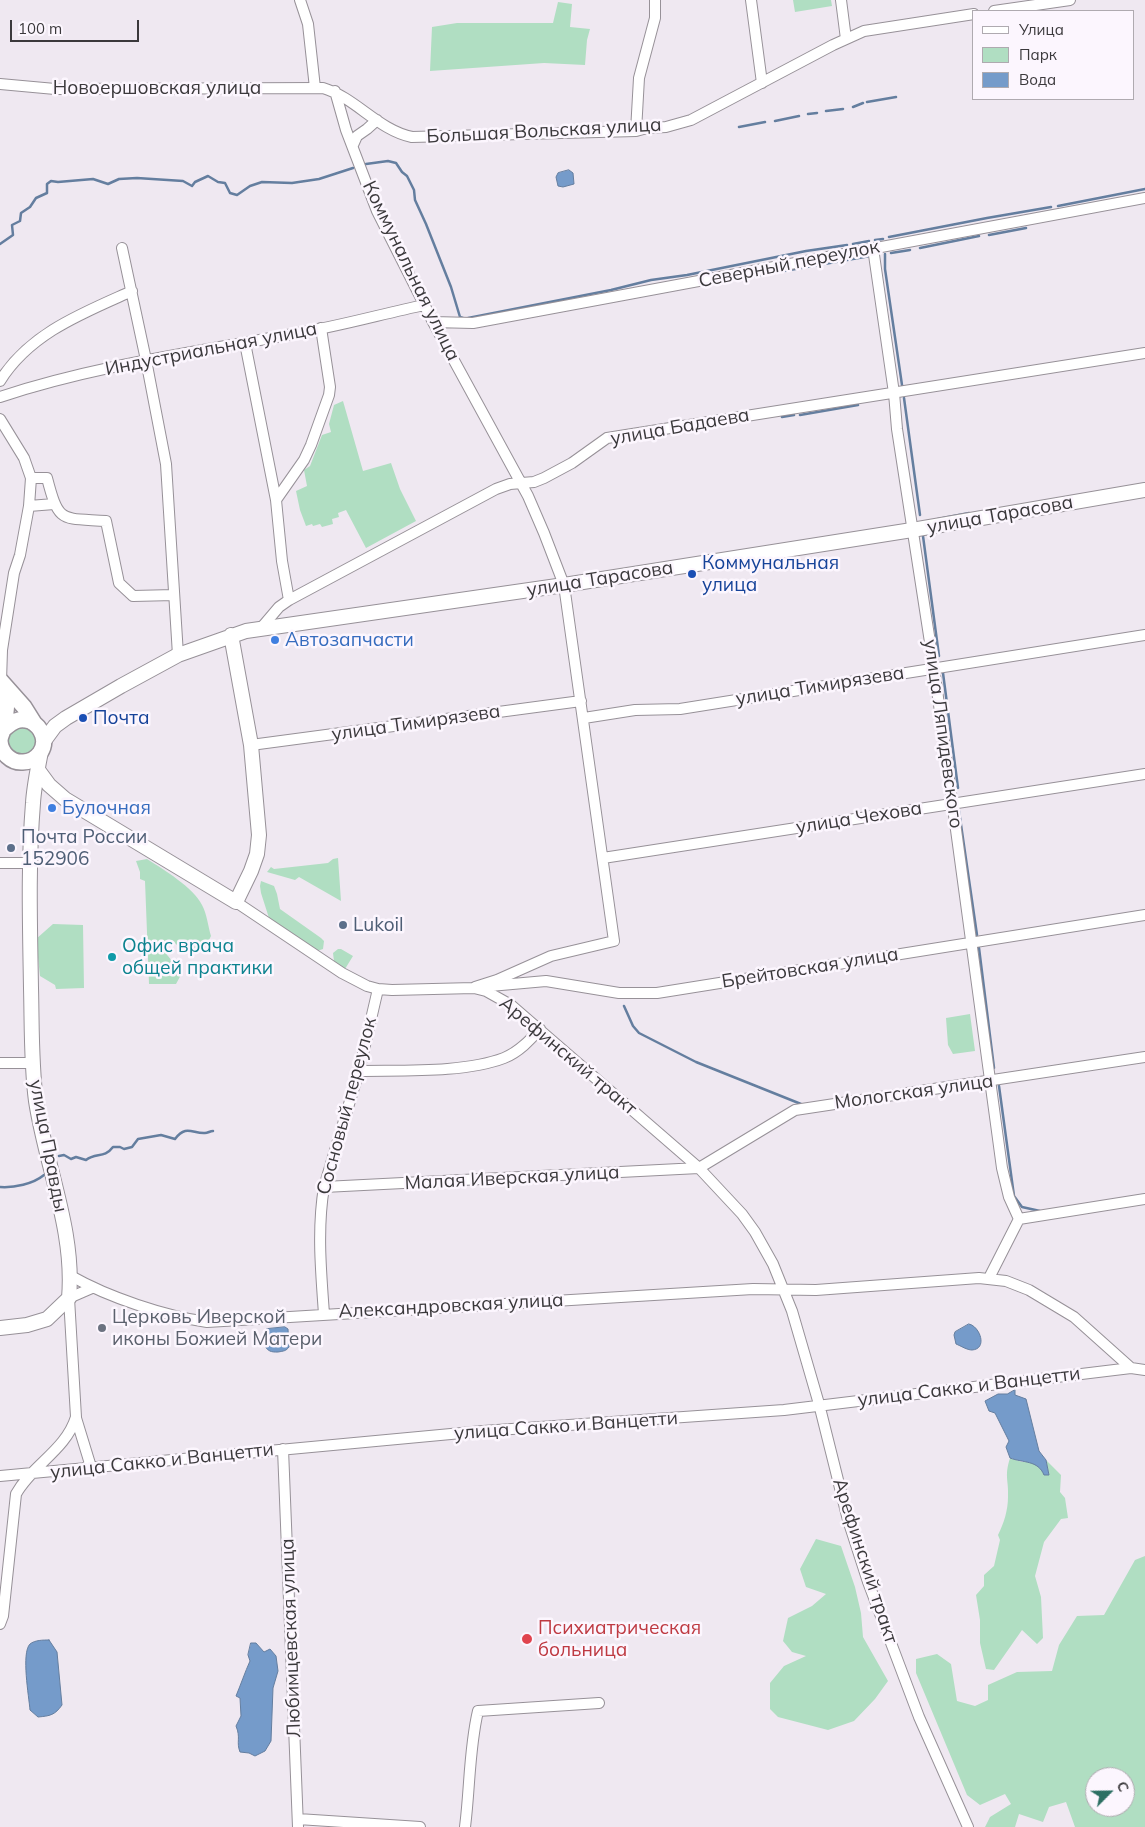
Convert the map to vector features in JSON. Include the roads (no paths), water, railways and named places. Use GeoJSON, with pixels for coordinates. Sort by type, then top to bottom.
{"type":"FeatureCollection","features":[{"type":"Feature","properties":{"kind":"main road"},"geometry":{"type":"LineString","coordinates":[[3,683],[24,707],[39,735],[38,755],[29,761],[11,761],[2,750],[0,739],[8,701],[3,683]]}},
{"type":"Feature","properties":{"kind":"main road"},"geometry":{"type":"LineString","coordinates":[[2,731],[15,720],[25,719],[39,735]]}},
{"type":"Feature","properties":{"kind":"street"},"geometry":{"type":"LineString","coordinates":[[300,0],[308,24],[315,88]]}},
{"type":"Feature","properties":{"kind":"street"},"geometry":{"type":"LineString","coordinates":[[636,131],[639,78],[655,18],[655,0]]}},
{"type":"Feature","properties":{"kind":"street"},"geometry":{"type":"LineString","coordinates":[[751,0],[762,83]]}},
{"type":"Feature","properties":{"kind":"street"},"geometry":{"type":"LineString","coordinates":[[841,0],[846,39]]}},
{"type":"Feature","properties":{"kind":"street"},"geometry":{"type":"LineString","coordinates":[[998,10],[1030,3],[1070,0]]}},
{"type":"Feature","properties":{"kind":"street","name":"Большая Вольская улица"},"geometry":{"type":"LineString","coordinates":[[315,88],[335,91],[402,135],[412,137],[636,131],[647,128],[666,127],[691,120],[833,45],[864,31],[972,14]]}},
{"type":"Feature","properties":{"kind":"street","name":"Новоершовская улица"},"geometry":{"type":"LineString","coordinates":[[0,84],[55,89],[315,88]]}},
{"type":"Feature","properties":{"kind":"street","name":"Коммунальная улица"},"geometry":{"type":"LineString","coordinates":[[335,91],[346,130],[377,211],[433,322],[522,484],[544,533],[564,585],[582,701],[614,941],[551,956],[474,988]]}},
{"type":"Feature","properties":{"kind":"street"},"geometry":{"type":"LineString","coordinates":[[353,145],[357,136],[367,130],[377,120]]}},
{"type":"Feature","properties":{"kind":"street","name":"Северный переулок"},"geometry":{"type":"LineString","coordinates":[[433,322],[473,324],[1145,198]]}},
{"type":"Feature","properties":{"kind":"street"},"geometry":{"type":"LineString","coordinates":[[122,248],[166,464],[178,655]]}},
{"type":"Feature","properties":{"kind":"street","name":"улица Ляпидевского"},"geometry":{"type":"LineString","coordinates":[[873,248],[894,392],[897,429],[934,668],[1002,1168],[1009,1197],[1019,1218]]}},
{"type":"Feature","properties":{"kind":"street"},"geometry":{"type":"LineString","coordinates":[[0,381],[28,347],[56,327],[132,291]]}},
{"type":"Feature","properties":{"kind":"street","name":"Индустриальная улица"},"geometry":{"type":"LineString","coordinates":[[0,397],[42,383],[146,360],[321,328],[424,305]]}},
{"type":"Feature","properties":{"kind":"street"},"geometry":{"type":"LineString","coordinates":[[276,500],[304,460],[312,445],[329,395],[330,387],[321,328]]}},
{"type":"Feature","properties":{"kind":"street"},"geometry":{"type":"LineString","coordinates":[[245,343],[276,500],[282,561],[289,600]]}},
{"type":"Feature","properties":{"kind":"street","name":"улица Бадаева"},"geometry":{"type":"LineString","coordinates":[[262,628],[279,608],[289,600],[496,489],[510,484],[534,482],[572,464],[601,441],[614,436],[1145,353]]}},
{"type":"Feature","properties":{"kind":"street"},"geometry":{"type":"LineString","coordinates":[[0,419],[24,458],[32,478],[29,506],[20,555],[14,573],[4,640],[3,683]]}},
{"type":"Feature","properties":{"kind":"street"},"geometry":{"type":"LineString","coordinates":[[32,478],[47,478],[54,504],[61,514],[67,517],[106,521],[119,583],[133,596],[174,595]]}},
{"type":"Feature","properties":{"kind":"street","name":"улица Тарасова"},"geometry":{"type":"LineString","coordinates":[[232,635],[262,628],[564,585],[912,530],[1145,490]]}},
{"type":"Feature","properties":{"kind":"street"},"geometry":{"type":"LineString","coordinates":[[29,506],[54,504]]}},
{"type":"Feature","properties":{"kind":"street"},"geometry":{"type":"LineString","coordinates":[[39,735],[121,686],[178,655],[232,635],[251,745],[259,835],[257,854],[236,902]]}},
{"type":"Feature","properties":{"kind":"street","name":"улица Тимирязева"},"geometry":{"type":"LineString","coordinates":[[584,718],[636,710],[680,709],[1145,635]]}},
{"type":"Feature","properties":{"kind":"street","name":"улица Тимирязева"},"geometry":{"type":"LineString","coordinates":[[251,745],[582,701]]}},
{"type":"Feature","properties":{"kind":"street","name":"улица Правды"},"geometry":{"type":"LineString","coordinates":[[33,803],[38,770],[39,735]]}},
{"type":"Feature","properties":{"kind":"street","name":"улица Правды"},"geometry":{"type":"LineString","coordinates":[[0,1624],[3,1616],[16,1494],[22,1484],[63,1442],[73,1428],[76,1417],[69,1298],[71,1276],[59,1200],[36,1101],[33,1063],[30,928],[32,788],[28,778],[11,761]]}},
{"type":"Feature","properties":{"kind":"street","name":"Арефинский тракт"},"geometry":{"type":"LineString","coordinates":[[38,770],[65,799],[236,902],[342,973],[367,986],[392,990],[474,988],[486,991],[511,1005],[699,1168],[742,1214],[755,1232],[784,1288],[819,1404],[848,1520],[868,1582],[919,1717],[968,1827]]}},
{"type":"Feature","properties":{"kind":"street","name":"улица Чехова"},"geometry":{"type":"LineString","coordinates":[[603,858],[1145,774]]}},
{"type":"Feature","properties":{"kind":"street"},"geometry":{"type":"LineString","coordinates":[[33,803],[41,798],[65,799]]}},
{"type":"Feature","properties":{"kind":"street"},"geometry":{"type":"LineString","coordinates":[[0,863],[31,863]]}},
{"type":"Feature","properties":{"kind":"street","name":"Брейтовская улица"},"geometry":{"type":"LineString","coordinates":[[474,988],[546,981],[619,993],[657,992],[1145,915]]}},
{"type":"Feature","properties":{"kind":"street","name":"Сосновый переулок"},"geometry":{"type":"LineString","coordinates":[[324,1314],[320,1248],[321,1204],[324,1187],[359,1071],[378,989]]}},
{"type":"Feature","properties":{"kind":"street"},"geometry":{"type":"LineString","coordinates":[[359,1071],[465,1067],[483,1064],[504,1058],[517,1051],[540,1029]]}},
{"type":"Feature","properties":{"kind":"street","name":"Мологская улица"},"geometry":{"type":"LineString","coordinates":[[699,1168],[795,1110],[990,1082],[1145,1057]]}},
{"type":"Feature","properties":{"kind":"street"},"geometry":{"type":"LineString","coordinates":[[0,1063],[33,1063]]}},
{"type":"Feature","properties":{"kind":"street","name":"Малая Иверская улица"},"geometry":{"type":"LineString","coordinates":[[324,1187],[699,1168]]}},
{"type":"Feature","properties":{"kind":"street"},"geometry":{"type":"LineString","coordinates":[[989,1278],[1019,1218],[1145,1199]]}},
{"type":"Feature","properties":{"kind":"street","name":"Александровская улица"},"geometry":{"type":"LineString","coordinates":[[71,1276],[92,1288],[176,1317],[206,1322],[784,1288]]}},
{"type":"Feature","properties":{"kind":"street"},"geometry":{"type":"LineString","coordinates":[[784,1288],[816,1290],[989,1278],[1018,1285],[1041,1296],[1084,1325],[1131,1368]]}},
{"type":"Feature","properties":{"kind":"street"},"geometry":{"type":"LineString","coordinates":[[0,1328],[27,1325],[47,1319],[69,1298],[92,1288]]}},
{"type":"Feature","properties":{"kind":"street","name":"улица Сакко и Ванцетти"},"geometry":{"type":"LineString","coordinates":[[0,1476],[488,1430],[784,1410],[819,1404],[1131,1368],[1145,1370]]}},
{"type":"Feature","properties":{"kind":"street"},"geometry":{"type":"LineString","coordinates":[[76,1417],[90,1467]]}},
{"type":"Feature","properties":{"kind":"street","name":"Любимцевская улица"},"geometry":{"type":"LineString","coordinates":[[283,1449],[298,1823]]}},
{"type":"Feature","properties":{"kind":"street"},"geometry":{"type":"LineString","coordinates":[[465,1827],[469,1800],[472,1736],[478,1711],[599,1703]]}},
{"type":"Feature","properties":{"kind":"street"},"geometry":{"type":"LineString","coordinates":[[298,1823],[420,1827]]}},
{"type":"Feature","properties":{"kind":"water"},"geometry":{"type":"Polygon","coordinates":[[[569,170],[573,173],[574,184],[563,187],[558,186],[556,177],[558,173],[569,170]]]}},
{"type":"Feature","properties":{"kind":"water"},"geometry":{"type":"Polygon","coordinates":[[[969,1324],[976,1329],[981,1337],[980,1346],[977,1349],[966,1349],[956,1344],[955,1332],[969,1324]]]}},
{"type":"Feature","properties":{"kind":"water"},"geometry":{"type":"Polygon","coordinates":[[[285,1327],[288,1329],[289,1347],[285,1351],[278,1352],[267,1349],[264,1344],[263,1332],[266,1329],[285,1327]]]}},
{"type":"Feature","properties":{"kind":"water"},"geometry":{"type":"Polygon","coordinates":[[[1015,1390],[1015,1395],[1026,1399],[1039,1451],[1046,1460],[1049,1475],[1044,1475],[1034,1464],[1010,1458],[1006,1447],[1009,1441],[995,1413],[989,1411],[985,1401],[998,1394],[1007,1394],[1015,1390]]]}},
{"type":"Feature","properties":{"kind":"water"},"geometry":{"type":"Polygon","coordinates":[[[49,1640],[57,1652],[62,1705],[52,1714],[38,1717],[30,1710],[26,1676],[27,1649],[30,1644],[37,1641],[49,1640]]]}},
{"type":"Feature","properties":{"kind":"water"},"geometry":{"type":"Polygon","coordinates":[[[251,1643],[256,1643],[264,1652],[270,1649],[276,1656],[278,1671],[273,1688],[271,1741],[265,1751],[255,1756],[240,1752],[236,1726],[241,1716],[240,1698],[236,1696],[250,1661],[248,1655],[251,1643]]]}},
{"type":"Feature","properties":{"kind":"waterway"},"geometry":{"type":"LineString","coordinates":[[867,102],[896,97]]}},
{"type":"Feature","properties":{"kind":"waterway"},"geometry":{"type":"LineString","coordinates":[[853,107],[863,103]]}},
{"type":"Feature","properties":{"kind":"waterway"},"geometry":{"type":"LineString","coordinates":[[826,111],[843,109]]}},
{"type":"Feature","properties":{"kind":"waterway"},"geometry":{"type":"LineString","coordinates":[[808,114],[817,113]]}},
{"type":"Feature","properties":{"kind":"waterway"},"geometry":{"type":"LineString","coordinates":[[775,121],[799,116]]}},
{"type":"Feature","properties":{"kind":"waterway"},"geometry":{"type":"LineString","coordinates":[[739,127],[765,122]]}},
{"type":"Feature","properties":{"kind":"waterway"},"geometry":{"type":"LineString","coordinates":[[366,164],[388,161],[396,163],[407,176],[451,287],[460,317],[463,318]]}},
{"type":"Feature","properties":{"kind":"waterway"},"geometry":{"type":"LineString","coordinates":[[0,244],[13,235],[12,225],[20,221],[21,213],[30,207],[36,198],[47,193],[47,184],[51,181],[93,179],[108,184],[119,179],[137,178],[183,181],[192,186],[195,182],[208,176],[218,182],[225,183],[230,193],[237,195],[250,186],[262,182],[292,183],[319,179],[353,168]]}},
{"type":"Feature","properties":{"kind":"waterway"},"geometry":{"type":"LineString","coordinates":[[1058,206],[1145,189]]}},
{"type":"Feature","properties":{"kind":"waterway"},"geometry":{"type":"LineString","coordinates":[[889,237],[1051,207]]}},
{"type":"Feature","properties":{"kind":"waterway"},"geometry":{"type":"LineString","coordinates":[[989,235],[1026,228]]}},
{"type":"Feature","properties":{"kind":"waterway"},"geometry":{"type":"LineString","coordinates":[[920,248],[979,236]]}},
{"type":"Feature","properties":{"kind":"waterway"},"geometry":{"type":"LineString","coordinates":[[875,240],[883,239]]}},
{"type":"Feature","properties":{"kind":"waterway"},"geometry":{"type":"LineString","coordinates":[[853,244],[869,241]]}},
{"type":"Feature","properties":{"kind":"waterway"},"geometry":{"type":"LineString","coordinates":[[468,318],[611,290],[651,280],[847,245]]}},
{"type":"Feature","properties":{"kind":"waterway"},"geometry":{"type":"LineString","coordinates":[[891,253],[910,250]]}},
{"type":"Feature","properties":{"kind":"waterway"},"geometry":{"type":"LineString","coordinates":[[885,254],[885,269],[902,385]]}},
{"type":"Feature","properties":{"kind":"waterway"},"geometry":{"type":"LineString","coordinates":[[744,278],[870,256]]}},
{"type":"Feature","properties":{"kind":"waterway"},"geometry":{"type":"LineString","coordinates":[[904,398],[920,515]]}},
{"type":"Feature","properties":{"kind":"waterway"},"geometry":{"type":"LineString","coordinates":[[800,415],[858,405]]}},
{"type":"Feature","properties":{"kind":"waterway"},"geometry":{"type":"LineString","coordinates":[[782,417],[794,415]]}},
{"type":"Feature","properties":{"kind":"waterway"},"geometry":{"type":"LineString","coordinates":[[938,519],[969,513]]}},
{"type":"Feature","properties":{"kind":"waterway"},"geometry":{"type":"LineString","coordinates":[[923,536],[939,656]]}},
{"type":"Feature","properties":{"kind":"waterway"},"geometry":{"type":"LineString","coordinates":[[943,673],[958,788]]}},
{"type":"Feature","properties":{"kind":"waterway"},"geometry":{"type":"LineString","coordinates":[[959,811],[977,935]]}},
{"type":"Feature","properties":{"kind":"waterway"},"geometry":{"type":"LineString","coordinates":[[979,948],[994,1068]]}},
{"type":"Feature","properties":{"kind":"waterway"},"geometry":{"type":"LineString","coordinates":[[624,1006],[633,1026],[639,1033],[696,1062],[801,1104]]}},
{"type":"Feature","properties":{"kind":"waterway"},"geometry":{"type":"LineString","coordinates":[[999,1086],[1014,1196],[1022,1207],[1040,1211]]}},
{"type":"Feature","properties":{"kind":"waterway"},"geometry":{"type":"LineString","coordinates":[[59,1156],[64,1155],[71,1159],[76,1157],[86,1160],[106,1153],[113,1147],[124,1149],[132,1147],[138,1139],[161,1135],[175,1139],[179,1134],[186,1131],[201,1133],[213,1131]]}},
{"type":"Feature","properties":{"kind":"waterway"},"geometry":{"type":"LineString","coordinates":[[0,1187],[23,1185],[44,1175]]}},
{"type":"Feature","properties":{"kind":"place","name":"Коммунальная улица"},"geometry":{"type":"Point","coordinates":[692,574]}},
{"type":"Feature","properties":{"kind":"place","name":"Автозапчасти"},"geometry":{"type":"Point","coordinates":[275,640]}},
{"type":"Feature","properties":{"kind":"place","name":"Почта"},"geometry":{"type":"Point","coordinates":[83,718]}},
{"type":"Feature","properties":{"kind":"place","name":"Булочная"},"geometry":{"type":"Point","coordinates":[52,808]}},
{"type":"Feature","properties":{"kind":"place","name":"Почта России 152906"},"geometry":{"type":"Point","coordinates":[11,848]}},
{"type":"Feature","properties":{"kind":"place","name":"Lukoil"},"geometry":{"type":"Point","coordinates":[343,925]}},
{"type":"Feature","properties":{"kind":"place","name":"Офис врача общей практики"},"geometry":{"type":"Point","coordinates":[112,957]}},
{"type":"Feature","properties":{"kind":"place","name":"Церковь Иверской иконы Божией Матери"},"geometry":{"type":"Point","coordinates":[102,1328]}},
{"type":"Feature","properties":{"kind":"place","name":"Психиатрическая больница"},"geometry":{"type":"Point","coordinates":[527,1639]}}]}
